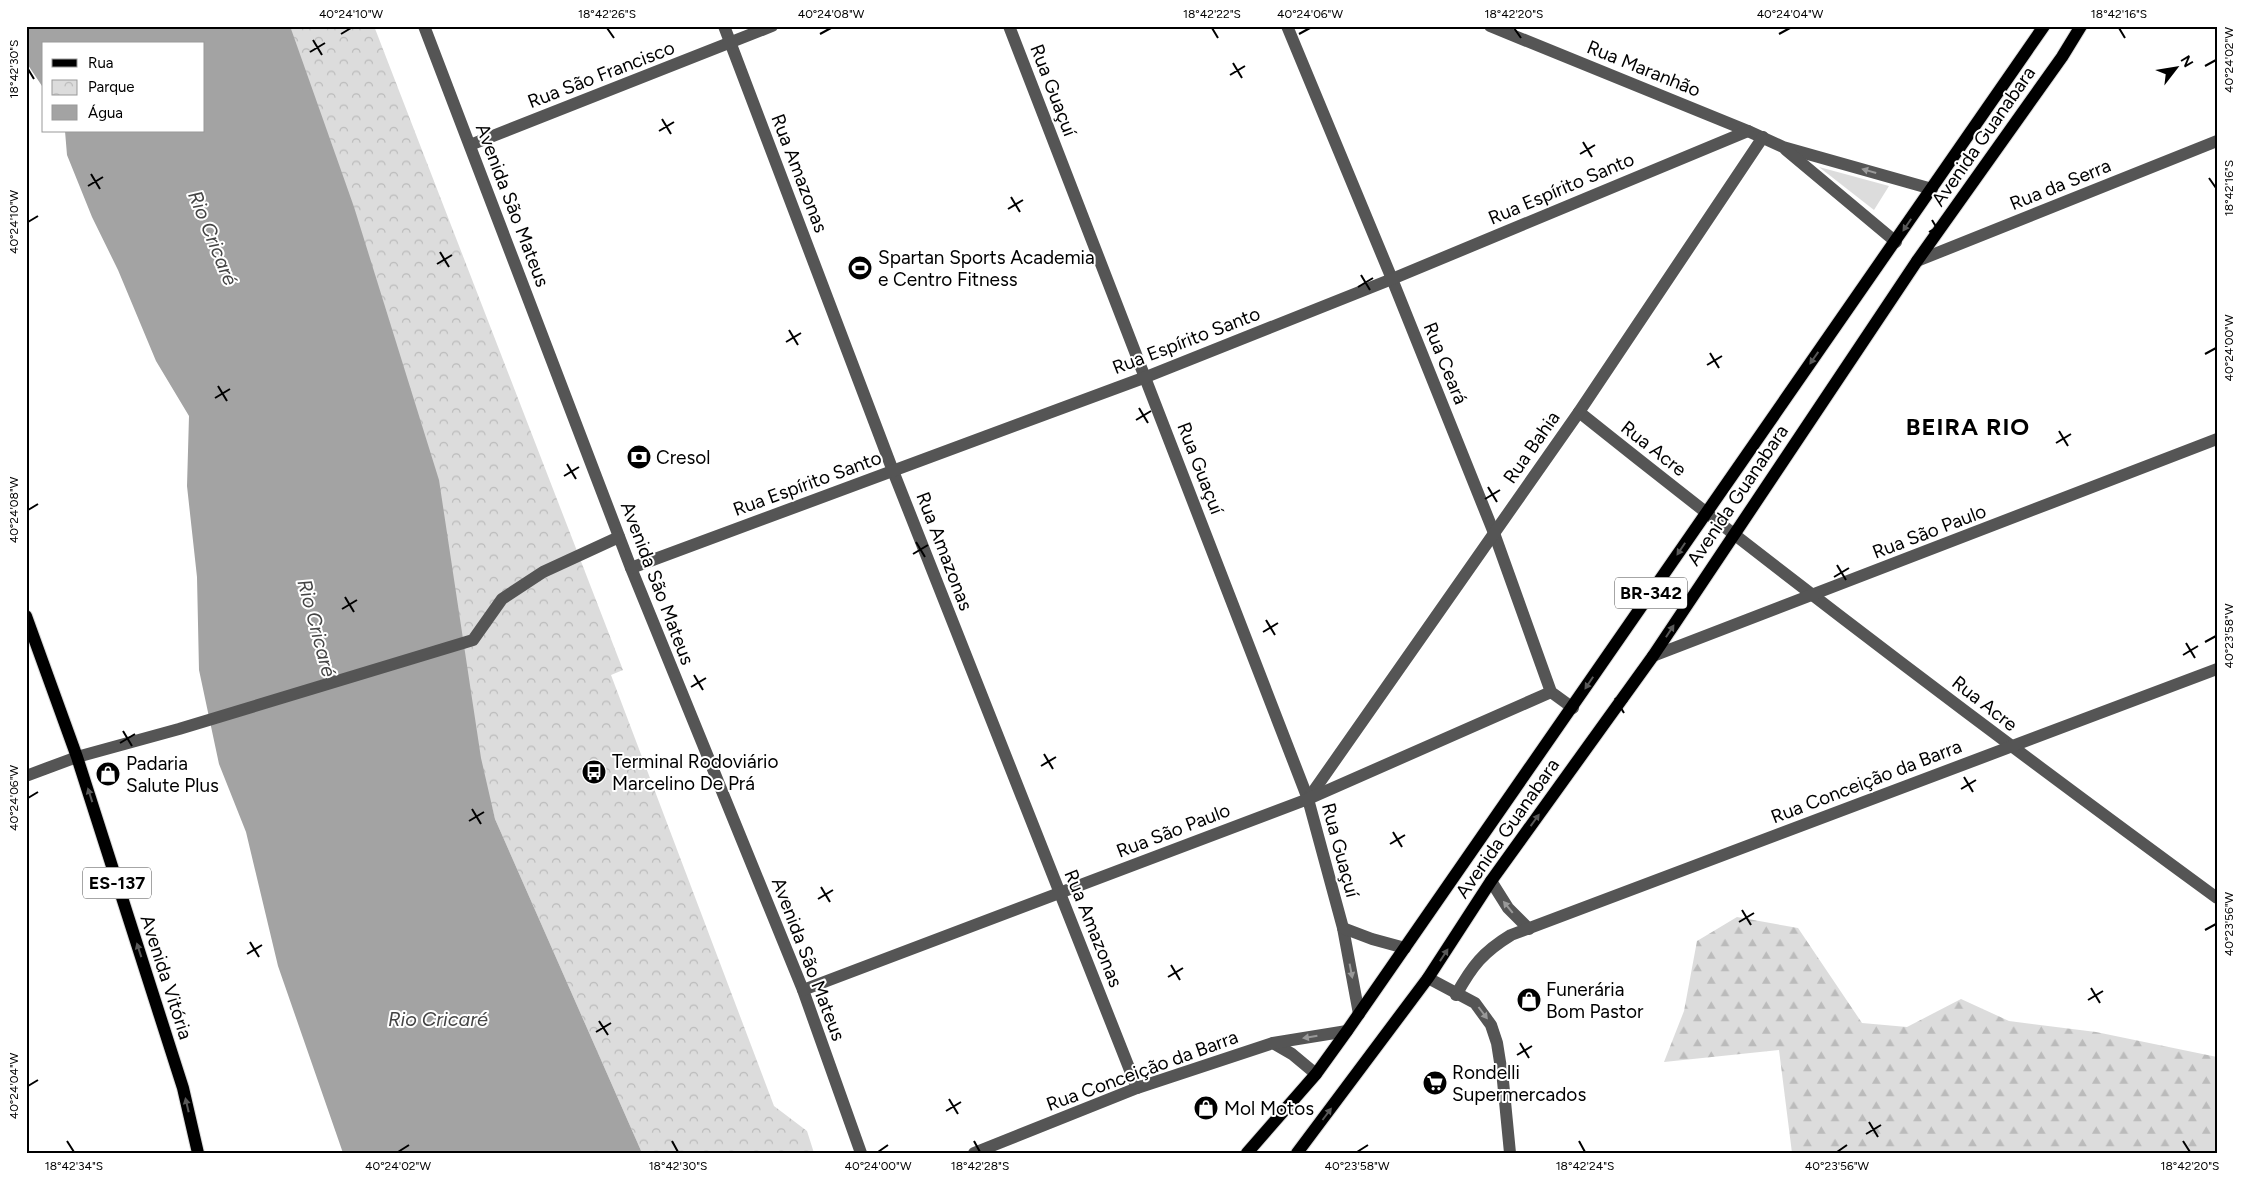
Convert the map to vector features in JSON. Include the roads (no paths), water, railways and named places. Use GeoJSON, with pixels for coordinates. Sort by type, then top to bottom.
{"type":"FeatureCollection","features":[{"type":"Feature","properties":{"kind":"main road","name":"Avenida Guanabara"},"geometry":{"type":"LineString","coordinates":[[1247,1153],[1316,1074],[1347,1031],[1573,708],[2044,26]]}},
{"type":"Feature","properties":{"kind":"main road","name":"Avenida Guanabara"},"geometry":{"type":"LineString","coordinates":[[1297,1153],[1428,978],[1491,881],[1653,656],[1917,261],[2056,65],[2081,26]]}},
{"type":"Feature","properties":{"kind":"main road","name":"Avenida Vitória"},"geometry":{"type":"LineString","coordinates":[[26,616],[77,757],[183,1088],[198,1153]]}},
{"type":"Feature","properties":{"kind":"street","name":"Avenida São Mateus"},"geometry":{"type":"LineString","coordinates":[[424,26],[631,568],[803,990],[861,1153]]}},
{"type":"Feature","properties":{"kind":"street","name":"Rua Amazonas"},"geometry":{"type":"LineString","coordinates":[[724,26],[893,471],[1137,1088]]}},
{"type":"Feature","properties":{"kind":"street","name":"Rua São Francisco"},"geometry":{"type":"LineString","coordinates":[[470,145],[772,26]]}},
{"type":"Feature","properties":{"kind":"street","name":"Rua Guaçuí"},"geometry":{"type":"LineString","coordinates":[[1009,26],[1146,376],[1308,799],[1343,928]]}},
{"type":"Feature","properties":{"kind":"street","name":"Rua Ceará"},"geometry":{"type":"LineString","coordinates":[[1287,26],[1494,532],[1551,692]]}},
{"type":"Feature","properties":{"kind":"street","name":"Rua Maranhão"},"geometry":{"type":"LineString","coordinates":[[1490,26],[1783,147],[1932,189]]}},
{"type":"Feature","properties":{"kind":"street","name":"Rua Espírito Santo"},"geometry":{"type":"LineString","coordinates":[[631,568],[1146,376],[1392,279],[1748,131]]}},
{"type":"Feature","properties":{"kind":"street","name":"Rua Bahia"},"geometry":{"type":"LineString","coordinates":[[1308,799],[1579,412],[1763,138]]}},
{"type":"Feature","properties":{"kind":"street","name":"Rua da Serra"},"geometry":{"type":"LineString","coordinates":[[1917,261],[2217,141]]}},
{"type":"Feature","properties":{"kind":"street","name":"Rua Maranhão"},"geometry":{"type":"LineString","coordinates":[[1783,147],[1896,242]]}},
{"type":"Feature","properties":{"kind":"street","name":"Rua Acre"},"geometry":{"type":"LineString","coordinates":[[1579,412],[1733,535],[1815,595],[2010,747],[2217,898]]}},
{"type":"Feature","properties":{"kind":"street","name":"Rua São Paulo"},"geometry":{"type":"LineString","coordinates":[[1653,656],[2217,439]]}},
{"type":"Feature","properties":{"kind":"street"},"geometry":{"type":"LineString","coordinates":[[26,776],[77,757],[179,730],[473,640],[502,599],[543,572],[619,537]]}},
{"type":"Feature","properties":{"kind":"street","name":"Rua Conceição da Barra"},"geometry":{"type":"LineString","coordinates":[[1456,994],[1470,969],[1483,954],[1511,935],[2217,669]]}},
{"type":"Feature","properties":{"kind":"street"},"geometry":{"type":"LineString","coordinates":[[1551,692],[1573,708]]}},
{"type":"Feature","properties":{"kind":"street","name":"Rua São Paulo"},"geometry":{"type":"LineString","coordinates":[[803,990],[1308,799],[1551,692]]}},
{"type":"Feature","properties":{"kind":"street"},"geometry":{"type":"LineString","coordinates":[[1491,881],[1508,908],[1529,929]]}},
{"type":"Feature","properties":{"kind":"street"},"geometry":{"type":"LineString","coordinates":[[1343,928],[1372,939],[1405,948]]}},
{"type":"Feature","properties":{"kind":"street"},"geometry":{"type":"LineString","coordinates":[[1343,928],[1359,1014]]}},
{"type":"Feature","properties":{"kind":"street"},"geometry":{"type":"LineString","coordinates":[[1428,978],[1475,1003],[1491,1025],[1497,1043],[1503,1081],[1510,1153]]}},
{"type":"Feature","properties":{"kind":"street"},"geometry":{"type":"LineString","coordinates":[[1273,1043],[1347,1031]]}},
{"type":"Feature","properties":{"kind":"street"},"geometry":{"type":"LineString","coordinates":[[1273,1043],[1292,1054],[1316,1074]]}},
{"type":"Feature","properties":{"kind":"street","name":"Rua Conceição da Barra"},"geometry":{"type":"LineString","coordinates":[[974,1153],[1137,1088],[1273,1043]]}},
{"type":"Feature","properties":{"kind":"water","name":"Rio Cricaré"},"geometry":{"type":"Polygon","coordinates":[[[26,26],[290,26],[354,207],[439,480],[481,758],[495,819],[642,1153],[343,1153],[278,966],[246,832],[219,764],[199,670],[197,577],[187,486],[189,416],[156,361],[118,270],[92,217],[67,155],[65,132],[205,132],[205,42],[42,42],[42,86],[26,62],[26,26]]]}},
{"type":"Feature","properties":{"kind":"place","name":"Spartan Sports Academia e Centro Fitness"},"geometry":{"type":"Point","coordinates":[860,268]}},
{"type":"Feature","properties":{"kind":"place","name":"Cresol"},"geometry":{"type":"Point","coordinates":[639,457]}},
{"type":"Feature","properties":{"kind":"place","name":"Terminal Rodoviário Marcelino De Prá"},"geometry":{"type":"Point","coordinates":[594,772]}},
{"type":"Feature","properties":{"kind":"place","name":"Padaria Salute Plus"},"geometry":{"type":"Point","coordinates":[108,774]}},
{"type":"Feature","properties":{"kind":"place","name":"Funerária Bom Pastor"},"geometry":{"type":"Point","coordinates":[1529,1000]}},
{"type":"Feature","properties":{"kind":"place","name":"Rondelli Supermercados"},"geometry":{"type":"Point","coordinates":[1435,1083]}},
{"type":"Feature","properties":{"kind":"place","name":"Mol Motos"},"geometry":{"type":"Point","coordinates":[1206,1108]}},
{"type":"Feature","properties":{"kind":"district","name":"BEIRA RIO"},"geometry":{"type":"Point","coordinates":[1968,427]}}]}
